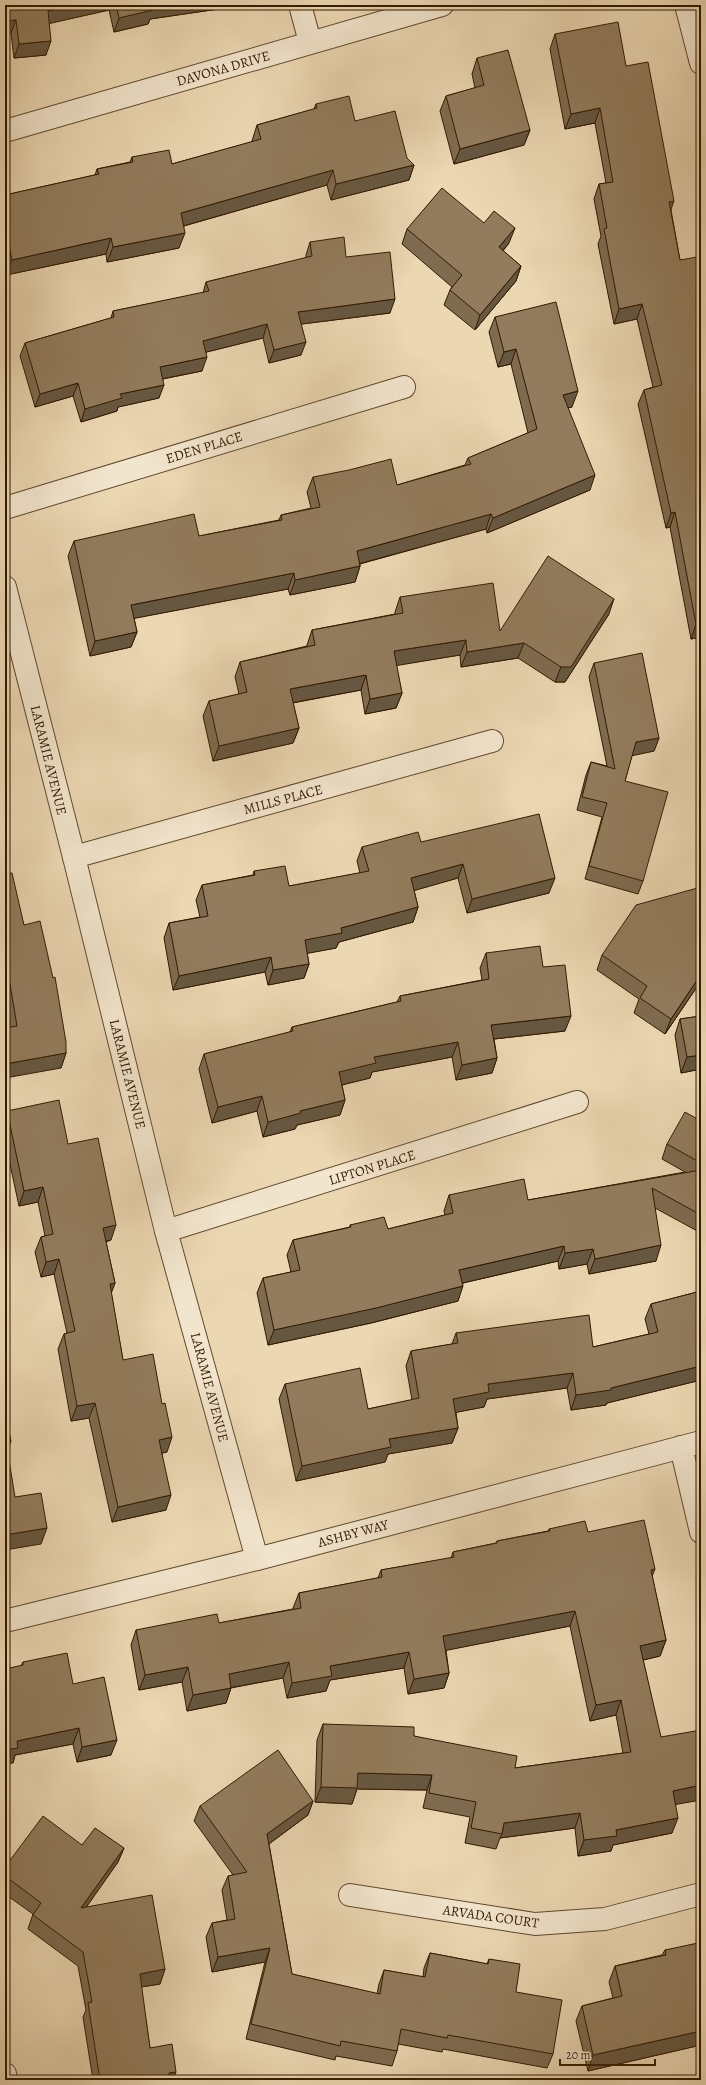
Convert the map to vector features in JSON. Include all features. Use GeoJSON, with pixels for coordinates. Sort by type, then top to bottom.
{"type":"FeatureCollection","features":[{"type":"Feature","properties":{"kind":"street"},"geometry":{"type":"LineString","coordinates":[[300,5],[310,42]]}},
{"type":"Feature","properties":{"kind":"street","name":"DAVONA DRIVE"},"geometry":{"type":"LineString","coordinates":[[5,131],[442,5]]}},
{"type":"Feature","properties":{"kind":"street"},"geometry":{"type":"LineString","coordinates":[[686,5],[701,63]]}},
{"type":"Feature","properties":{"kind":"street","name":"EDEN PLACE"},"geometry":{"type":"LineString","coordinates":[[5,508],[404,386]]}},
{"type":"Feature","properties":{"kind":"street","name":"LARAMIE AVENUE"},"geometry":{"type":"LineString","coordinates":[[5,587],[74,857],[166,1231],[257,1559]]}},
{"type":"Feature","properties":{"kind":"street","name":"MILLS PLACE"},"geometry":{"type":"LineString","coordinates":[[74,857],[492,741]]}},
{"type":"Feature","properties":{"kind":"street","name":"LIPTON PLACE"},"geometry":{"type":"LineString","coordinates":[[166,1231],[577,1102]]}},
{"type":"Feature","properties":{"kind":"street"},"geometry":{"type":"LineString","coordinates":[[691,1445],[701,1532]]}},
{"type":"Feature","properties":{"kind":"street","name":"ASHBY WAY"},"geometry":{"type":"LineString","coordinates":[[5,1621],[257,1559],[691,1445]]}},
{"type":"Feature","properties":{"kind":"street","name":"ARVADA COURT"},"geometry":{"type":"LineString","coordinates":[[350,1895],[535,1924],[605,1920],[701,1894]]}},
{"type":"Feature","properties":{"kind":"street"},"geometry":{"type":"LineString","coordinates":[[5,2074],[6,2080]]}},
{"type":"Feature","properties":{"kind":"building"},"geometry":{"type":"Polygon","coordinates":[[[5,5],[74,5],[48,11],[51,41],[19,44],[16,20],[5,21],[5,5]]]}},
{"type":"Feature","properties":{"kind":"building"},"geometry":{"type":"Polygon","coordinates":[[[116,5],[152,5],[153,10],[119,18],[116,5]]]}},
{"type":"Feature","properties":{"kind":"building"},"geometry":{"type":"Polygon","coordinates":[[[618,22],[626,66],[648,62],[674,201],[669,202],[680,260],[697,257],[701,276],[701,293],[699,293],[701,302],[701,623],[696,624],[675,512],[671,513],[644,390],[662,385],[642,304],[619,309],[604,229],[607,228],[599,184],[613,182],[600,108],[571,114],[555,34],[618,22]]]}},
{"type":"Feature","properties":{"kind":"building"},"geometry":{"type":"Polygon","coordinates":[[[508,50],[530,130],[460,149],[446,96],[484,85],[477,58],[508,50]]]}},
{"type":"Feature","properties":{"kind":"building"},"geometry":{"type":"Polygon","coordinates":[[[349,96],[355,121],[395,111],[407,158],[414,165],[336,184],[333,170],[181,213],[185,233],[113,247],[111,238],[12,260],[5,227],[5,195],[99,174],[97,169],[133,162],[132,157],[169,150],[172,164],[261,139],[257,125],[317,108],[316,104],[349,96]]]}},
{"type":"Feature","properties":{"kind":"building"},"geometry":{"type":"Polygon","coordinates":[[[442,188],[484,223],[494,211],[515,228],[499,247],[521,266],[480,315],[450,290],[462,275],[407,229],[442,188]]]}},
{"type":"Feature","properties":{"kind":"building"},"geometry":{"type":"Polygon","coordinates":[[[344,237],[346,257],[390,252],[395,299],[298,312],[306,342],[274,350],[267,324],[203,341],[207,357],[160,367],[164,385],[120,394],[122,398],[85,409],[78,383],[40,394],[25,343],[114,317],[113,311],[209,291],[206,282],[312,256],[310,242],[344,237]]]}},
{"type":"Feature","properties":{"kind":"building"},"geometry":{"type":"Polygon","coordinates":[[[556,302],[578,391],[563,395],[595,475],[493,518],[491,514],[357,551],[360,566],[295,580],[294,573],[131,605],[137,632],[95,641],[74,541],[194,514],[199,536],[282,520],[281,515],[320,507],[313,477],[349,470],[391,459],[397,485],[471,464],[468,458],[537,429],[516,349],[504,352],[495,317],[556,302]]]}},
{"type":"Feature","properties":{"kind":"building"},"geometry":{"type":"Polygon","coordinates":[[[548,556],[614,599],[571,667],[561,667],[524,643],[467,652],[466,640],[394,651],[402,693],[370,699],[366,675],[290,689],[299,728],[219,746],[209,701],[247,692],[240,662],[315,645],[312,630],[403,613],[400,597],[493,583],[500,631],[548,556]]]}},
{"type":"Feature","properties":{"kind":"building"},"geometry":{"type":"Polygon","coordinates":[[[642,653],[659,738],[636,742],[625,781],[668,792],[643,881],[589,866],[607,803],[582,797],[591,762],[615,769],[594,663],[642,653]]]}},
{"type":"Feature","properties":{"kind":"building"},"geometry":{"type":"Polygon","coordinates":[[[5,783],[7,793],[5,794],[5,783]]]}},
{"type":"Feature","properties":{"kind":"building"},"geometry":{"type":"Polygon","coordinates":[[[539,814],[555,878],[472,899],[463,864],[411,878],[418,907],[341,928],[342,933],[305,940],[309,964],[273,970],[271,957],[179,976],[169,923],[208,916],[202,885],[255,875],[254,871],[285,866],[289,886],[369,871],[362,847],[418,832],[421,842],[539,814]]]}},
{"type":"Feature","properties":{"kind":"building"},"geometry":{"type":"Polygon","coordinates":[[[12,873],[24,925],[40,921],[53,978],[55,977],[66,1042],[66,1053],[5,1064],[5,1028],[17,1026],[7,966],[5,966],[5,874],[12,873]]]}},
{"type":"Feature","properties":{"kind":"building"},"geometry":{"type":"Polygon","coordinates":[[[701,887],[701,974],[671,1019],[640,998],[647,986],[602,955],[636,905],[701,887]]]}},
{"type":"Feature","properties":{"kind":"building"},"geometry":{"type":"Polygon","coordinates":[[[540,946],[543,967],[565,965],[571,1016],[491,1025],[497,1058],[462,1065],[458,1042],[374,1057],[376,1063],[339,1072],[345,1100],[300,1111],[301,1113],[268,1122],[262,1096],[218,1107],[204,1054],[293,1031],[292,1027],[401,1001],[400,996],[489,979],[486,953],[540,946]]]}},
{"type":"Feature","properties":{"kind":"building"},"geometry":{"type":"Polygon","coordinates":[[[701,1016],[701,1055],[687,1057],[680,1019],[701,1016]]]}},
{"type":"Feature","properties":{"kind":"building"},"geometry":{"type":"Polygon","coordinates":[[[59,1100],[68,1144],[98,1138],[116,1225],[103,1228],[115,1283],[110,1284],[123,1360],[153,1354],[162,1404],[165,1403],[172,1437],[159,1440],[171,1495],[118,1507],[95,1403],[77,1406],[64,1334],[75,1331],[59,1259],[46,1262],[41,1237],[53,1234],[43,1187],[24,1191],[7,1111],[59,1100]]]}},
{"type":"Feature","properties":{"kind":"building"},"geometry":{"type":"Polygon","coordinates":[[[685,1112],[701,1121],[701,1163],[667,1144],[685,1112]]]}},
{"type":"Feature","properties":{"kind":"building"},"geometry":{"type":"Polygon","coordinates":[[[701,1170],[701,1215],[652,1188],[661,1245],[595,1259],[593,1249],[565,1253],[564,1246],[459,1270],[463,1286],[376,1308],[274,1330],[263,1278],[300,1270],[293,1240],[351,1227],[350,1225],[384,1217],[388,1229],[453,1213],[449,1195],[524,1179],[528,1200],[701,1170]]]}},
{"type":"Feature","properties":{"kind":"building"},"geometry":{"type":"Polygon","coordinates":[[[701,1291],[701,1366],[611,1388],[611,1390],[576,1395],[573,1373],[488,1384],[489,1392],[453,1399],[458,1428],[389,1439],[391,1447],[302,1466],[285,1384],[360,1368],[368,1409],[419,1398],[411,1351],[458,1343],[456,1333],[589,1315],[593,1347],[658,1332],[651,1304],[701,1291]]]}},
{"type":"Feature","properties":{"kind":"building"},"geometry":{"type":"Polygon","coordinates":[[[5,1413],[11,1441],[6,1442],[15,1497],[41,1493],[47,1528],[5,1535],[5,1413]]]}},
{"type":"Feature","properties":{"kind":"building"},"geometry":{"type":"Polygon","coordinates":[[[644,1520],[655,1569],[651,1570],[666,1640],[640,1646],[661,1737],[701,1730],[701,1785],[673,1791],[678,1818],[616,1830],[617,1836],[584,1840],[580,1813],[504,1823],[502,1834],[471,1828],[476,1802],[429,1793],[432,1775],[358,1773],[357,1788],[321,1787],[323,1724],[414,1727],[414,1736],[517,1756],[515,1768],[631,1752],[621,1700],[596,1705],[575,1611],[443,1636],[449,1673],[414,1679],[409,1652],[330,1666],[332,1676],[292,1683],[289,1662],[229,1674],[231,1688],[193,1695],[188,1667],[145,1675],[136,1630],[217,1614],[219,1623],[301,1608],[299,1593],[382,1577],[381,1570],[454,1557],[453,1552],[497,1543],[497,1541],[550,1531],[549,1529],[585,1521],[588,1532],[644,1520]]]}},
{"type":"Feature","properties":{"kind":"building"},"geometry":{"type":"Polygon","coordinates":[[[67,1653],[73,1684],[104,1677],[117,1740],[82,1747],[79,1728],[17,1741],[18,1748],[5,1750],[5,1669],[23,1665],[23,1662],[67,1653]]]}},
{"type":"Feature","properties":{"kind":"building"},"geometry":{"type":"Polygon","coordinates":[[[278,1750],[313,1801],[267,1834],[292,1974],[380,1994],[384,1970],[425,1977],[430,1953],[488,1964],[489,1959],[520,1964],[516,1992],[562,2000],[553,2054],[448,2035],[447,2038],[401,2029],[397,2051],[341,2041],[340,2046],[251,2024],[270,1948],[218,1957],[212,1923],[235,1919],[228,1876],[247,1872],[200,1806],[278,1750]]]}},
{"type":"Feature","properties":{"kind":"building"},"geometry":{"type":"Polygon","coordinates":[[[43,1816],[82,1845],[95,1828],[124,1848],[81,1908],[152,1895],[165,1969],[140,1974],[150,2048],[172,2044],[176,2072],[169,2073],[170,2080],[100,2080],[88,2003],[92,2002],[83,1952],[33,1915],[41,1903],[5,1876],[5,1867],[43,1816]]]}},
{"type":"Feature","properties":{"kind":"building"},"geometry":{"type":"Polygon","coordinates":[[[698,1943],[701,1953],[701,2031],[593,2055],[582,2006],[622,1996],[615,1966],[666,1955],[665,1950],[698,1943]]]}}]}
